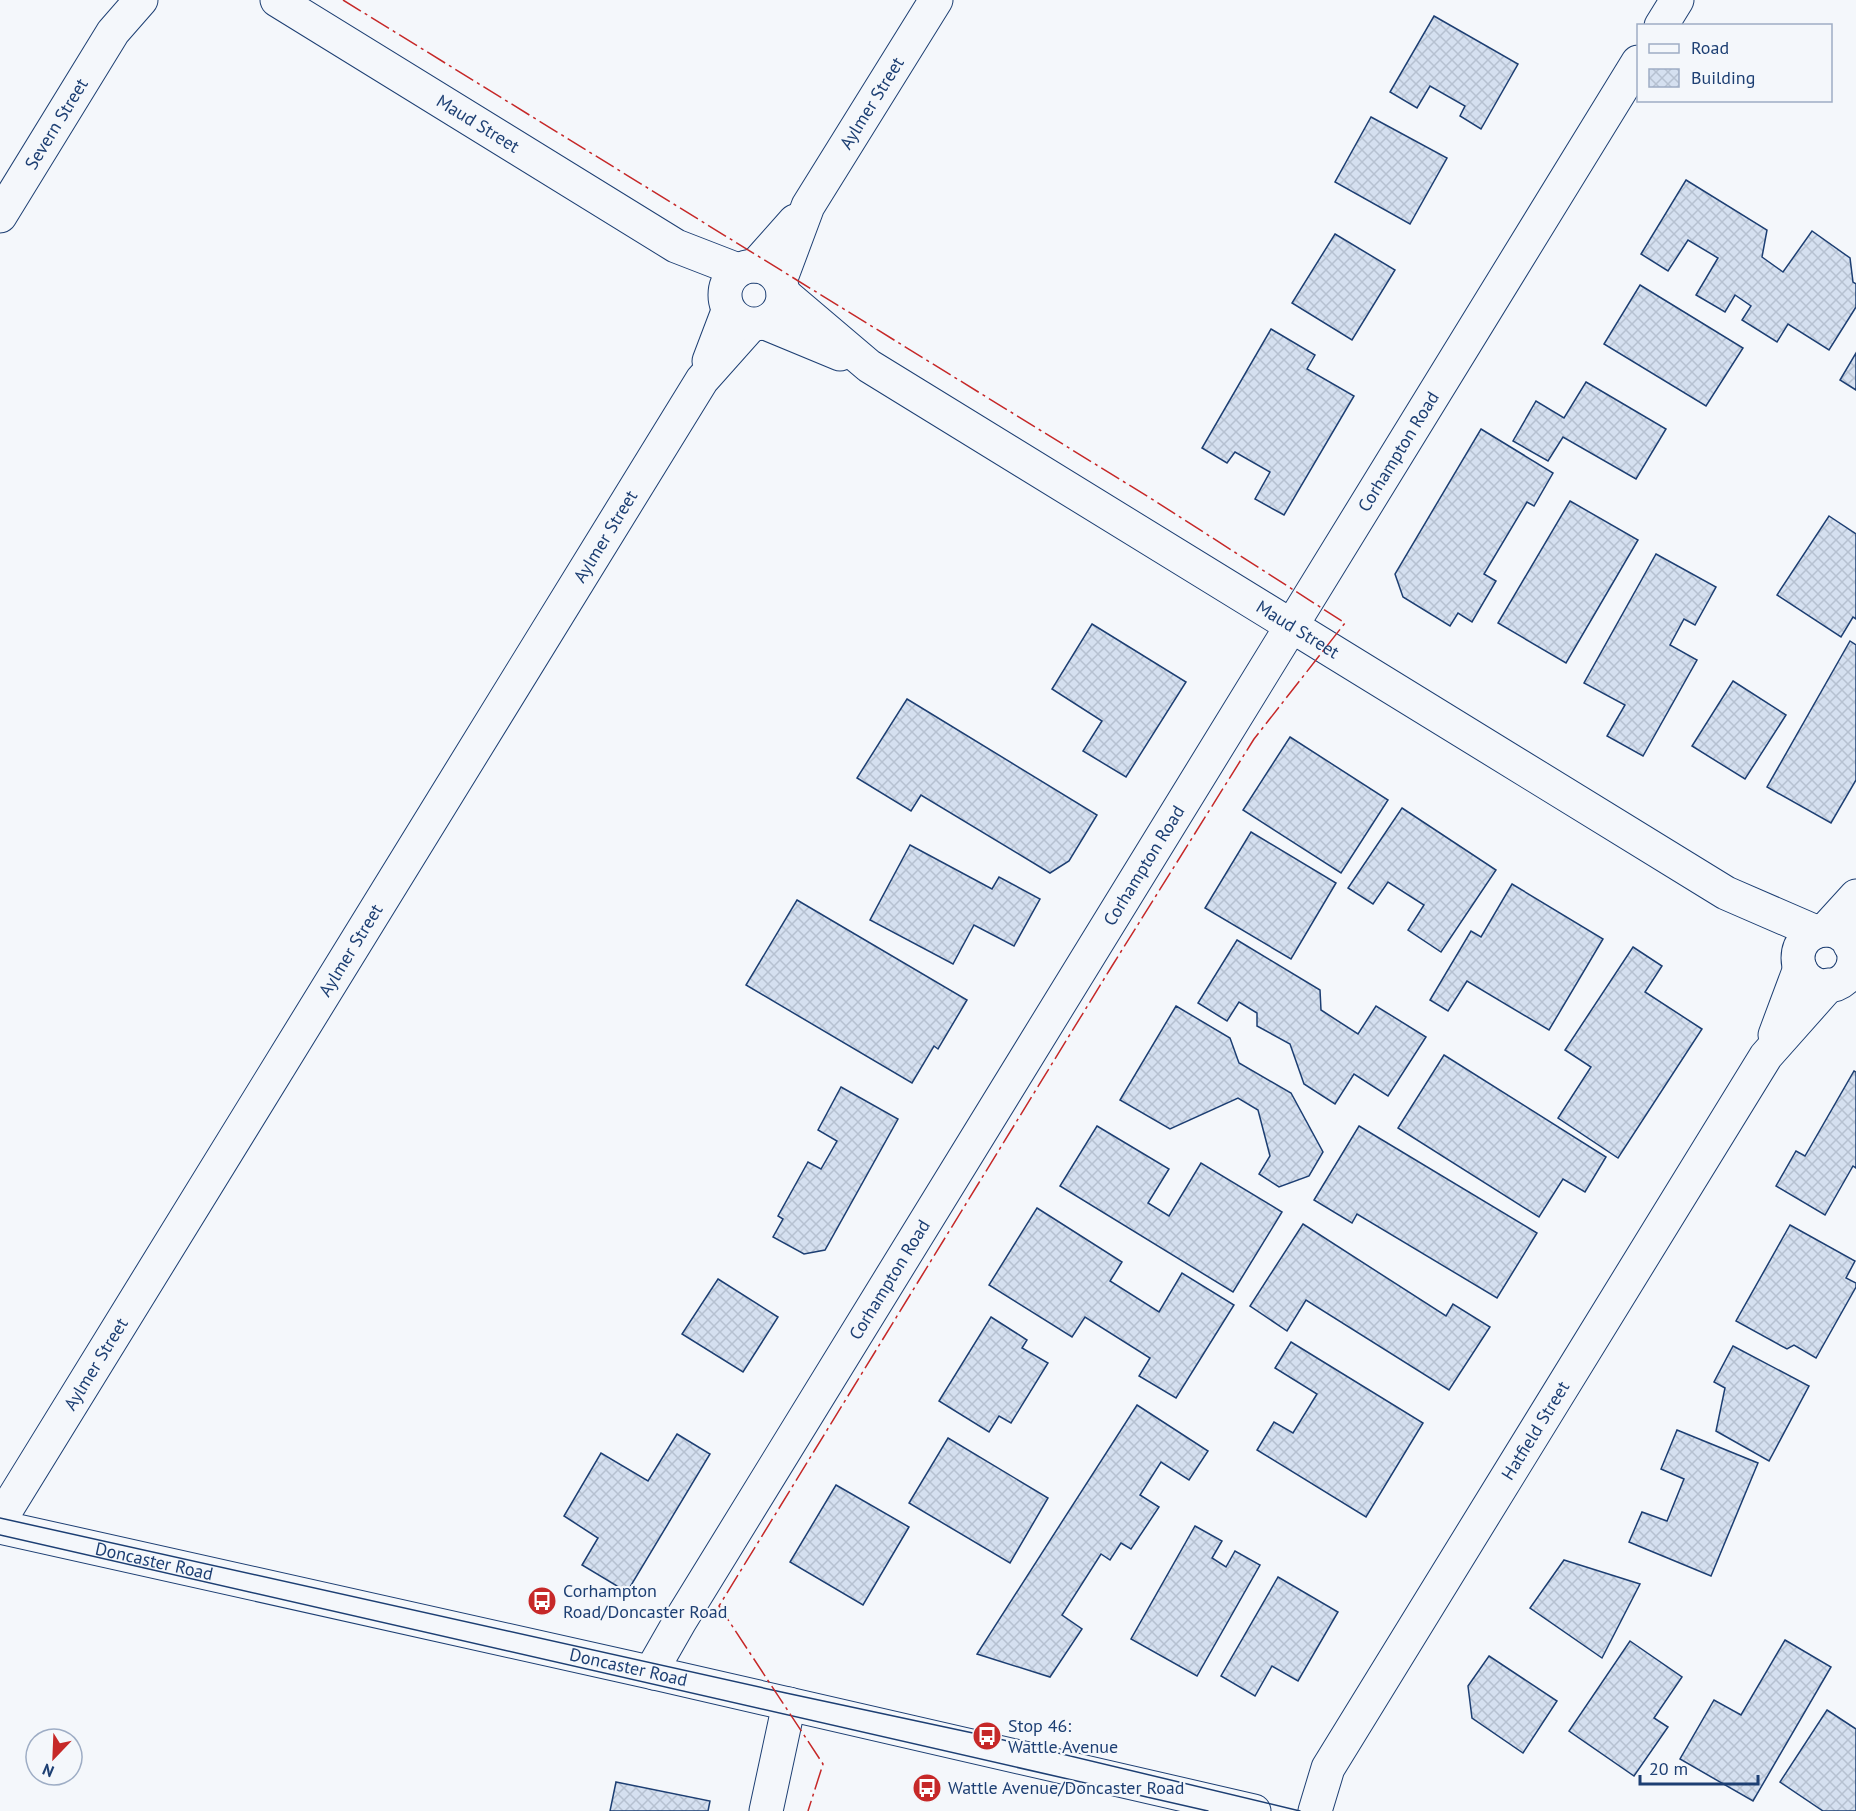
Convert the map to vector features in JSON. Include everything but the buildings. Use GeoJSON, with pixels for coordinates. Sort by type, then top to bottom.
{"type":"FeatureCollection","features":[{"type":"Feature","properties":{"kind":"street","name":"Severn Street"},"geometry":{"type":"LineString","coordinates":[[0,216],[112,32],[124,0]]}},
{"type":"Feature","properties":{"kind":"street","name":"Severn Street"},"geometry":{"type":"LineString","coordinates":[[112,32],[141,0]]}},
{"type":"Feature","properties":{"kind":"street","name":"Aylmer Street"},"geometry":{"type":"LineString","coordinates":[[0,1520],[936,0]]}},
{"type":"Feature","properties":{"kind":"street"},"geometry":{"type":"LineString","coordinates":[[1662,24],[1677,0]]}},
{"type":"Feature","properties":{"kind":"street","name":"Maud Street"},"geometry":{"type":"LineString","coordinates":[[277,1],[1290,626],[1834,958]]}},
{"type":"Feature","properties":{"kind":"street","name":"Corhampton Road"},"geometry":{"type":"LineString","coordinates":[[654,1673],[656,1664],[680,1621],[1637,64]]}},
{"type":"Feature","properties":{"kind":"street","name":"Hatfield Street"},"geometry":{"type":"LineString","coordinates":[[1315,1811],[1328,1768],[1766,1056],[1834,958],[1856,896]]}},
{"type":"Feature","properties":{"kind":"street","name":"Doncaster Road"},"geometry":{"type":"LineString","coordinates":[[0,1527],[654,1673],[1254,1811]]}},
{"type":"Feature","properties":{"kind":"street"},"geometry":{"type":"LineString","coordinates":[[766,1811],[789,1704]]}},
{"type":"Feature","properties":{"kind":"tram line"},"geometry":{"type":"LineString","coordinates":[[0,1518],[987,1736],[1300,1811]]}},
{"type":"Feature","properties":{"kind":"tram line"},"geometry":{"type":"LineString","coordinates":[[0,1535],[1208,1811]]}},
{"type":"Feature","properties":{"kind":"power"},"geometry":{"type":"LineString","coordinates":[[343,0],[1155,501],[1345,623],[1254,739],[719,1606],[823,1764],[808,1811]]}},
{"type":"Feature","properties":{"kind":"place","name":"Corhampton Road/Doncaster Road"},"geometry":{"type":"Point","coordinates":[542,1601]}},
{"type":"Feature","properties":{"kind":"place","name":"Stop 46: Wattle Avenue"},"geometry":{"type":"Point","coordinates":[987,1736]}},
{"type":"Feature","properties":{"kind":"place","name":"Wattle Avenue/Doncaster Road"},"geometry":{"type":"Point","coordinates":[927,1788]}}]}
